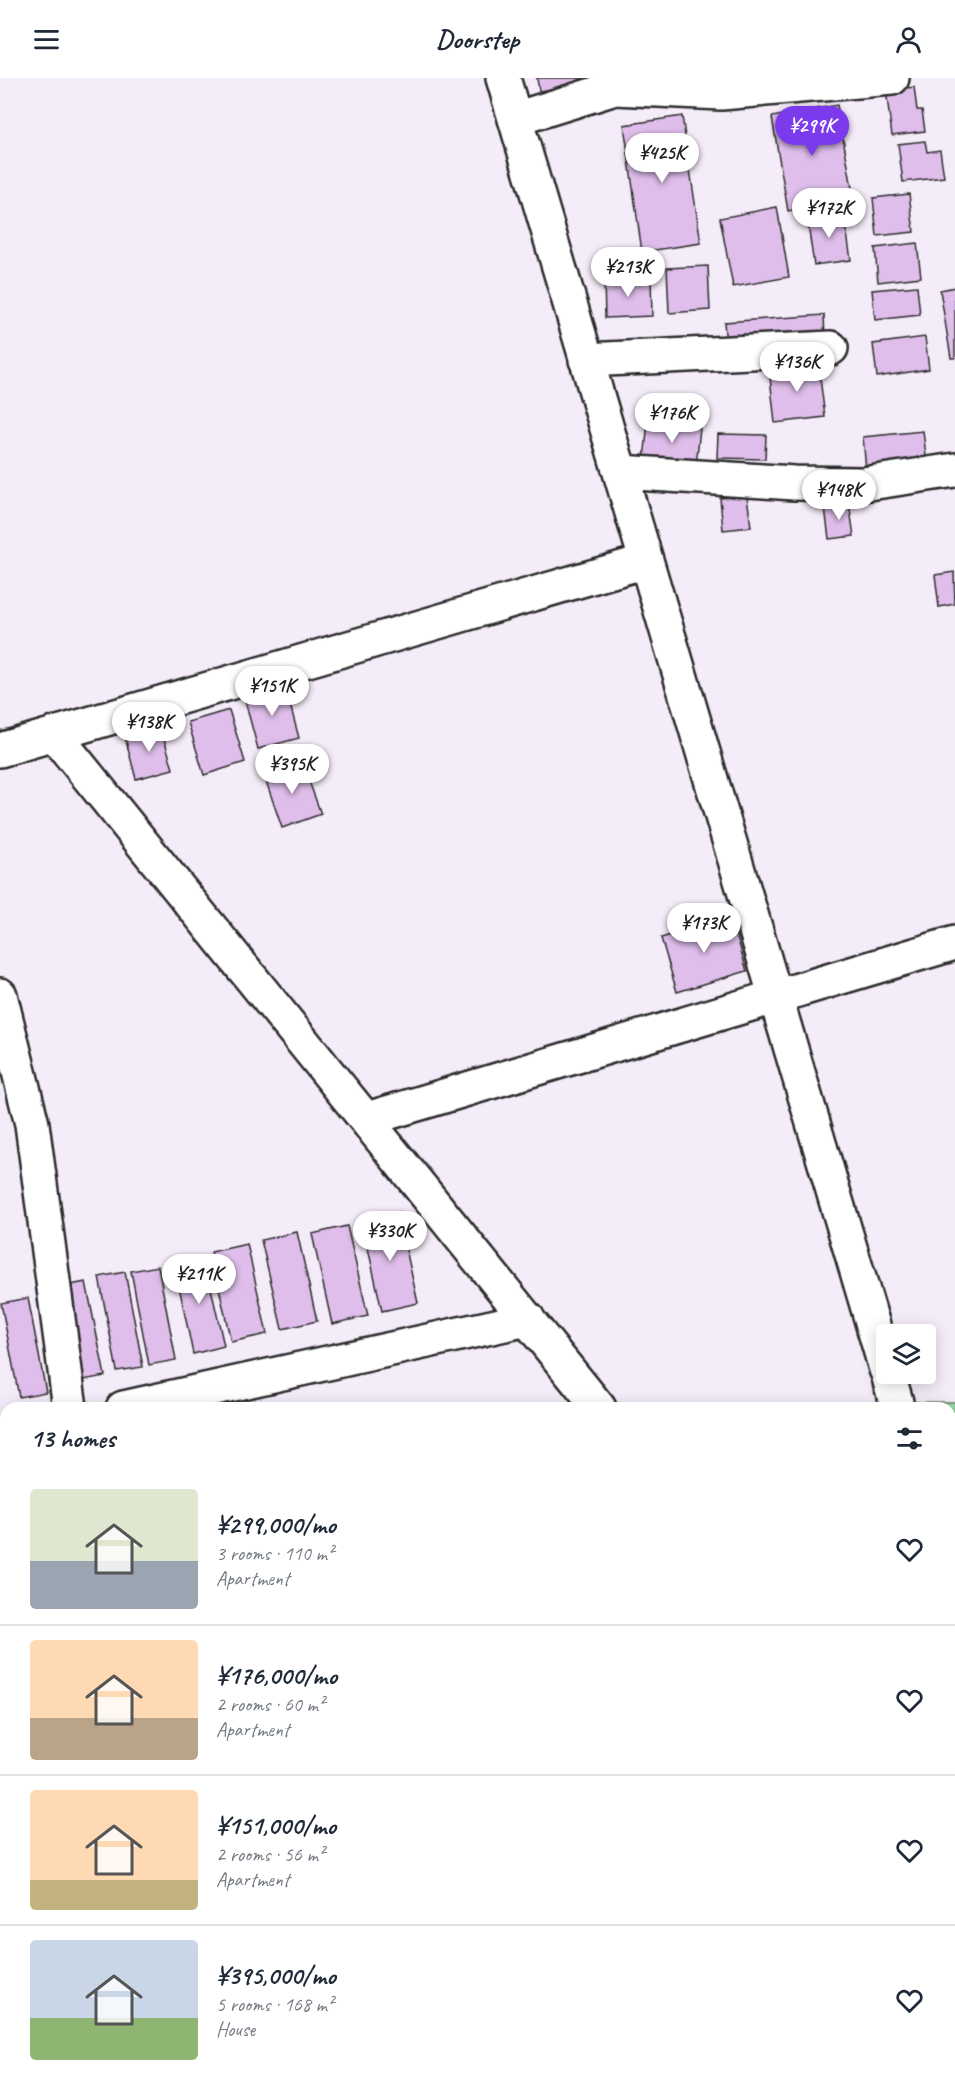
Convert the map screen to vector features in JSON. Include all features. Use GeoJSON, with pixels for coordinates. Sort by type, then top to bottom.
{"type":"FeatureCollection","features":[{"type":"Feature","properties":{"kind":"street"},"geometry":{"type":"LineString","coordinates":[[503,78],[876,1335]]}},
{"type":"Feature","properties":{"kind":"street"},"geometry":{"type":"LineString","coordinates":[[515,119],[615,88],[721,93],[892,78]]}},
{"type":"Feature","properties":{"kind":"street"},"geometry":{"type":"LineString","coordinates":[[586,360],[831,348]]}},
{"type":"Feature","properties":{"kind":"street"},"geometry":{"type":"LineString","coordinates":[[620,472],[794,483],[863,484],[955,470]]}},
{"type":"Feature","properties":{"kind":"street"},"geometry":{"type":"LineString","coordinates":[[0,750],[646,561]]}},
{"type":"Feature","properties":{"kind":"street"},"geometry":{"type":"LineString","coordinates":[[54,734],[594,1402]]}},
{"type":"Feature","properties":{"kind":"street"},"geometry":{"type":"LineString","coordinates":[[367,1119],[955,943]]}},
{"type":"Feature","properties":{"kind":"street"},"geometry":{"type":"LineString","coordinates":[[0,995],[32,1124],[69,1402]]}},
{"type":"Feature","properties":{"kind":"street"},"geometry":{"type":"LineString","coordinates":[[150,1402],[528,1319]]}},
{"type":"Feature","properties":{"kind":"building"},"geometry":{"type":"Polygon","coordinates":[[[537,78],[582,78],[582,84],[539,91],[537,78]]]}},
{"type":"Feature","properties":{"kind":"building"},"geometry":{"type":"Polygon","coordinates":[[[914,87],[917,110],[922,110],[925,131],[892,135],[886,91],[914,87]]]}},
{"type":"Feature","properties":{"kind":"building"},"geometry":{"type":"Polygon","coordinates":[[[837,105],[852,188],[841,190],[843,201],[788,211],[772,117],[837,105]]]}},
{"type":"Feature","properties":{"kind":"building"},"geometry":{"type":"Polygon","coordinates":[[[682,116],[701,243],[642,252],[624,125],[682,116]]]}},
{"type":"Feature","properties":{"kind":"building"},"geometry":{"type":"Polygon","coordinates":[[[925,141],[927,152],[940,150],[944,177],[903,182],[898,144],[925,141]]]}},
{"type":"Feature","properties":{"kind":"building"},"geometry":{"type":"Polygon","coordinates":[[[909,194],[914,232],[877,236],[873,198],[909,194]]]}},
{"type":"Feature","properties":{"kind":"building"},"geometry":{"type":"Polygon","coordinates":[[[777,207],[789,277],[733,287],[720,218],[777,207]]]}},
{"type":"Feature","properties":{"kind":"building"},"geometry":{"type":"Polygon","coordinates":[[[844,213],[851,260],[814,265],[807,218],[844,213]]]}},
{"type":"Feature","properties":{"kind":"building"},"geometry":{"type":"Polygon","coordinates":[[[917,243],[921,277],[878,282],[875,248],[917,243]]]}},
{"type":"Feature","properties":{"kind":"building"},"geometry":{"type":"Polygon","coordinates":[[[708,266],[710,310],[669,313],[667,268],[708,266]]]}},
{"type":"Feature","properties":{"kind":"building"},"geometry":{"type":"Polygon","coordinates":[[[651,278],[652,316],[605,318],[604,279],[651,278]]]}},
{"type":"Feature","properties":{"kind":"building"},"geometry":{"type":"Polygon","coordinates":[[[917,286],[920,315],[875,320],[872,290],[917,286]]]}},
{"type":"Feature","properties":{"kind":"building"},"geometry":{"type":"Polygon","coordinates":[[[955,287],[955,358],[951,358],[940,290],[955,287]]]}},
{"type":"Feature","properties":{"kind":"building"},"geometry":{"type":"Polygon","coordinates":[[[824,315],[825,338],[726,345],[724,322],[824,315]]]}},
{"type":"Feature","properties":{"kind":"building"},"geometry":{"type":"Polygon","coordinates":[[[925,337],[929,369],[877,377],[873,344],[925,337]]]}},
{"type":"Feature","properties":{"kind":"building"},"geometry":{"type":"Polygon","coordinates":[[[818,362],[825,417],[775,423],[769,368],[818,362]]]}},
{"type":"Feature","properties":{"kind":"building"},"geometry":{"type":"Polygon","coordinates":[[[648,422],[700,428],[696,466],[644,460],[648,422]]]}},
{"type":"Feature","properties":{"kind":"building"},"geometry":{"type":"Polygon","coordinates":[[[923,431],[927,464],[866,470],[863,437],[923,431]]]}},
{"type":"Feature","properties":{"kind":"building"},"geometry":{"type":"Polygon","coordinates":[[[718,434],[766,435],[765,459],[717,458],[718,434]]]}},
{"type":"Feature","properties":{"kind":"building"},"geometry":{"type":"Polygon","coordinates":[[[747,496],[751,527],[723,530],[720,498],[747,496]]]}},
{"type":"Feature","properties":{"kind":"building"},"geometry":{"type":"Polygon","coordinates":[[[849,503],[854,536],[829,539],[825,507],[849,503]]]}},
{"type":"Feature","properties":{"kind":"building"},"geometry":{"type":"Polygon","coordinates":[[[954,572],[955,604],[939,607],[935,575],[954,572]]]}},
{"type":"Feature","properties":{"kind":"building"},"geometry":{"type":"Polygon","coordinates":[[[285,686],[299,738],[258,749],[244,697],[285,686]]]}},
{"type":"Feature","properties":{"kind":"building"},"geometry":{"type":"Polygon","coordinates":[[[229,710],[245,762],[204,775],[188,722],[229,710]]]}},
{"type":"Feature","properties":{"kind":"building"},"geometry":{"type":"Polygon","coordinates":[[[161,728],[173,769],[136,779],[125,737],[161,728]]]}},
{"type":"Feature","properties":{"kind":"building"},"geometry":{"type":"Polygon","coordinates":[[[302,762],[321,814],[282,828],[264,775],[302,762]]]}},
{"type":"Feature","properties":{"kind":"building"},"geometry":{"type":"Polygon","coordinates":[[[731,917],[747,971],[677,992],[661,938],[731,917]]]}},
{"type":"Feature","properties":{"kind":"building"},"geometry":{"type":"Polygon","coordinates":[[[398,1213],[418,1303],[382,1311],[362,1221],[398,1213]]]}},
{"type":"Feature","properties":{"kind":"building"},"geometry":{"type":"Polygon","coordinates":[[[347,1226],[368,1316],[332,1324],[312,1234],[347,1226]]]}},
{"type":"Feature","properties":{"kind":"building"},"geometry":{"type":"Polygon","coordinates":[[[297,1232],[317,1321],[282,1329],[261,1240],[297,1232]]]}},
{"type":"Feature","properties":{"kind":"building"},"geometry":{"type":"Polygon","coordinates":[[[247,1244],[267,1334],[231,1342],[211,1252],[247,1244]]]}},
{"type":"Feature","properties":{"kind":"building"},"geometry":{"type":"Polygon","coordinates":[[[204,1257],[224,1346],[193,1354],[174,1262],[204,1257]]]}},
{"type":"Feature","properties":{"kind":"building"},"geometry":{"type":"Polygon","coordinates":[[[158,1266],[176,1360],[149,1365],[131,1271],[158,1266]]]}},
{"type":"Feature","properties":{"kind":"building"},"geometry":{"type":"Polygon","coordinates":[[[125,1272],[143,1367],[117,1371],[99,1277],[125,1272]]]}},
{"type":"Feature","properties":{"kind":"building"},"geometry":{"type":"Polygon","coordinates":[[[86,1282],[105,1376],[78,1381],[60,1287],[86,1282]]]}},
{"type":"Feature","properties":{"kind":"building"},"geometry":{"type":"Polygon","coordinates":[[[28,1298],[46,1392],[19,1397],[1,1303],[28,1298]]]}}]}
